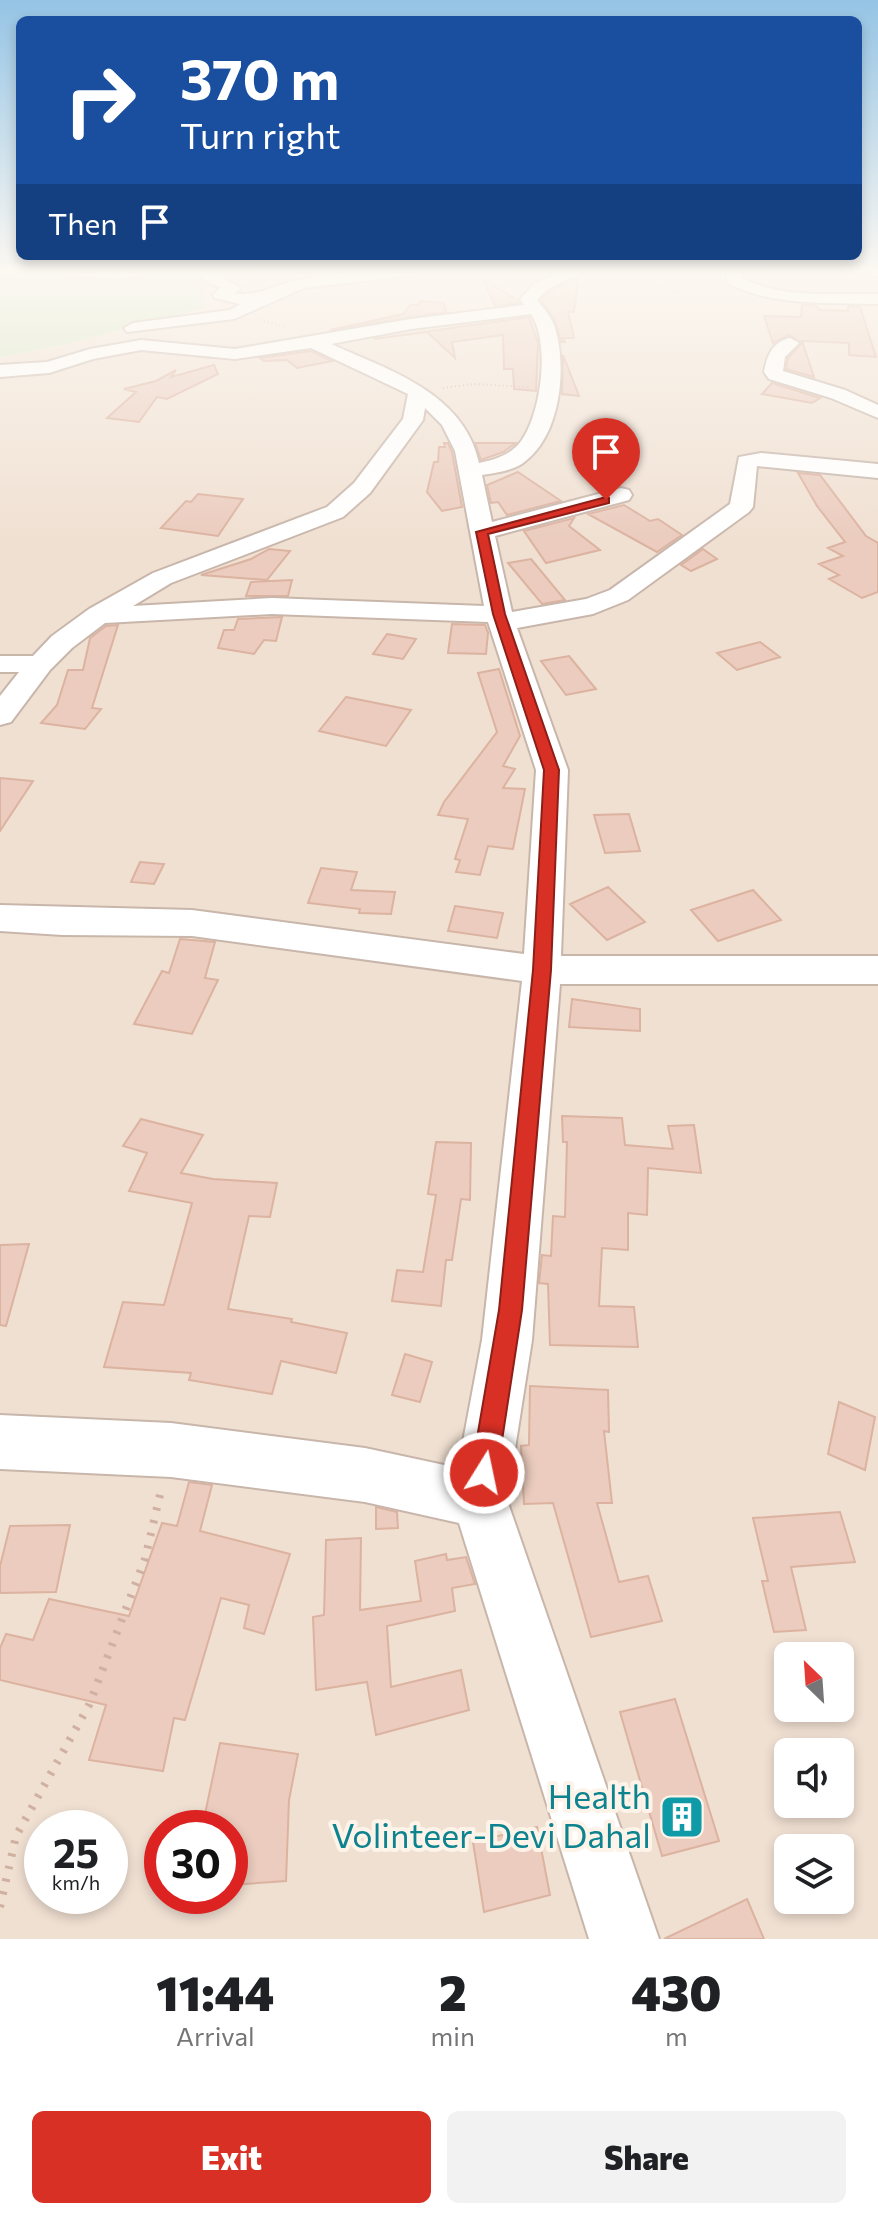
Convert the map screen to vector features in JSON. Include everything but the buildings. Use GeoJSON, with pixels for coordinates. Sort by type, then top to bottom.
{"type":"FeatureCollection","features":[{"type":"Feature","properties":{"kind":"street"},"geometry":{"type":"LineString","coordinates":[[0,369],[30,360]]}},
{"type":"Feature","properties":{"kind":"street"},"geometry":{"type":"LineString","coordinates":[[0,369],[49,367],[70,360]]}},
{"type":"Feature","properties":{"kind":"street"},"geometry":{"type":"LineString","coordinates":[[353,360],[418,391],[451,422],[466,451],[501,618],[552,770],[542,970],[507,1340],[479,1500],[624,1939]]}},
{"type":"Feature","properties":{"kind":"street"},"geometry":{"type":"LineString","coordinates":[[469,471],[514,460],[532,445],[545,416],[549,386],[548,360]]}},
{"type":"Feature","properties":{"kind":"street"},"geometry":{"type":"LineString","coordinates":[[775,360],[773,372],[776,375],[838,394],[878,412]]}},
{"type":"Feature","properties":{"kind":"street"},"geometry":{"type":"LineString","coordinates":[[0,716],[40,664],[62,642],[98,615],[162,578],[335,512],[362,488],[413,420],[418,391]]}},
{"type":"Feature","properties":{"kind":"street"},"geometry":{"type":"LineString","coordinates":[[98,615],[272,606],[501,618],[593,606],[619,595],[741,507],[747,462],[878,471]]}},
{"type":"Feature","properties":{"kind":"street"},"geometry":{"type":"LineString","coordinates":[[482,532],[621,495]]}},
{"type":"Feature","properties":{"kind":"street"},"geometry":{"type":"LineString","coordinates":[[0,664],[40,664]]}},
{"type":"Feature","properties":{"kind":"street"},"geometry":{"type":"LineString","coordinates":[[0,918],[192,923],[542,970],[878,970]]}},
{"type":"Feature","properties":{"kind":"street"},"geometry":{"type":"LineString","coordinates":[[0,1442],[171,1450],[365,1475],[479,1500]]}},
{"type":"Feature","properties":{"kind":"path"},"geometry":{"type":"LineString","coordinates":[[418,391],[473,384],[549,386]]}},
{"type":"Feature","properties":{"kind":"path"},"geometry":{"type":"LineString","coordinates":[[0,1907],[16,1836],[89,1705],[145,1559],[171,1450]]}},
{"type":"Feature","properties":{"kind":"shaded area"},"geometry":{"type":"Polygon","coordinates":[[[0,360],[878,360],[878,1939],[0,1939],[0,360]]]}},
{"type":"Feature","properties":{"kind":"place","name":"Health Volinteer-Devi Dahal"},"geometry":{"type":"Point","coordinates":[682,1817]}},
{"type":"Feature","properties":{"kind":"route"},"geometry":{"type":"LineString","coordinates":[[484,1473],[510,1310],[542,970],[552,770],[499,614],[482,532],[606,500]]}}]}
